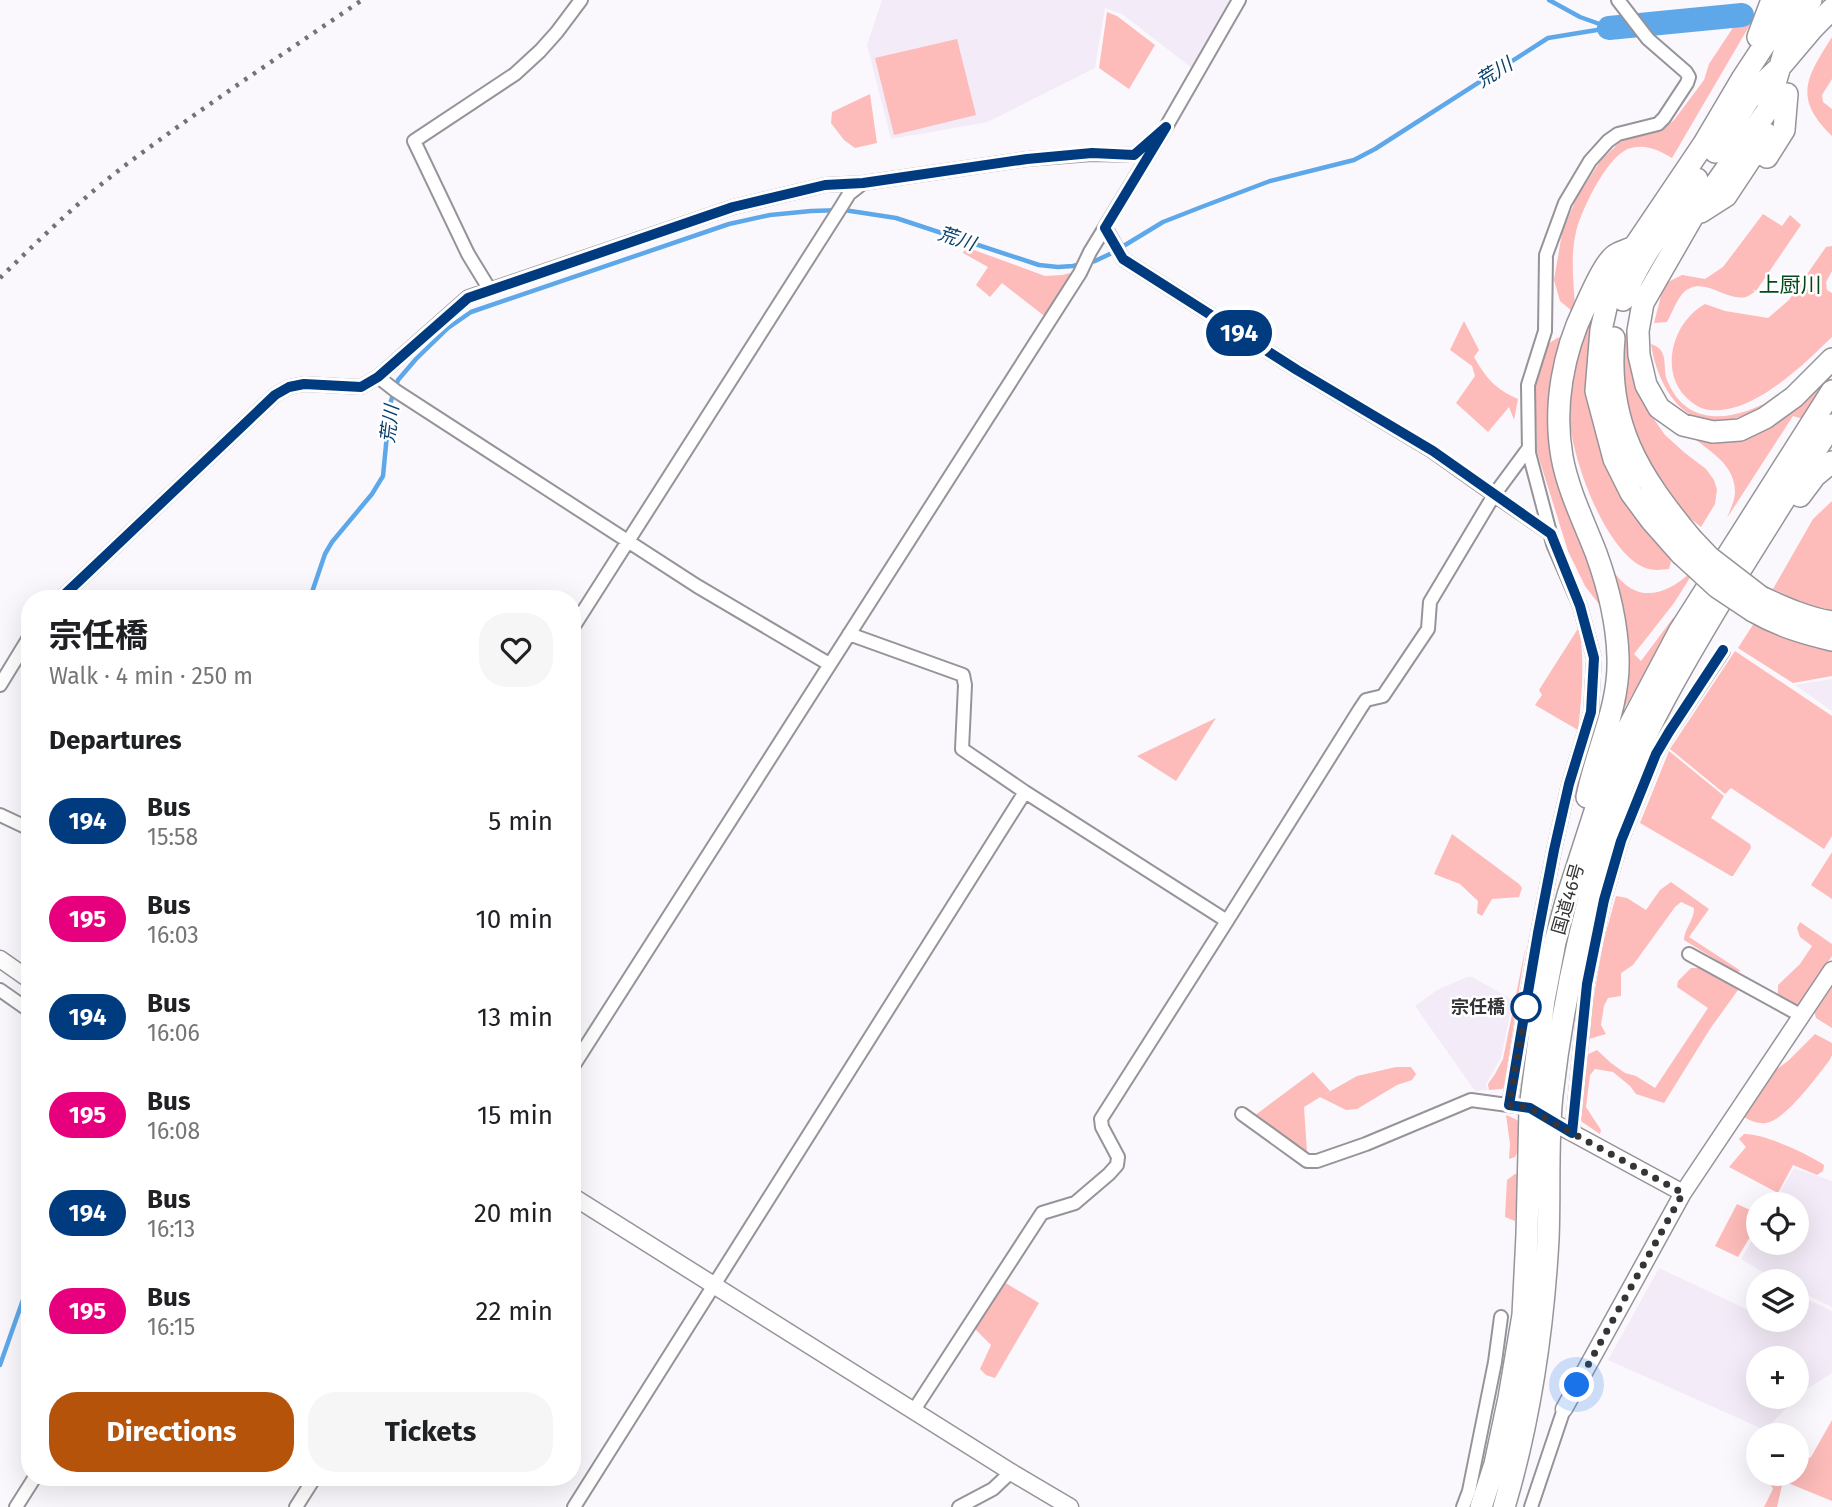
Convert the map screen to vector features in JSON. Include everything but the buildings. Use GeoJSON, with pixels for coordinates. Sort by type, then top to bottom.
{"type":"FeatureCollection","features":[{"type":"Feature","properties":{"kind":"highway"},"geometry":{"type":"LineString","coordinates":[[1742,79],[1772,0]]}},
{"type":"Feature","properties":{"kind":"highway"},"geometry":{"type":"LineString","coordinates":[[1794,0],[1655,216],[1638,331],[1639,355],[1646,386],[1659,408],[1683,425],[1713,432],[1740,430],[1765,418],[1794,397],[1832,359]]}},
{"type":"Feature","properties":{"kind":"highway"},"geometry":{"type":"LineString","coordinates":[[1811,0],[1788,39],[1767,111],[1691,211],[1647,258],[1624,262],[1608,299],[1601,330],[1597,391],[1615,459],[1631,493],[1651,520],[1686,546],[1717,587],[1757,604],[1832,622]]}},
{"type":"Feature","properties":{"kind":"highway"},"geometry":{"type":"LineString","coordinates":[[1647,258],[1754,90],[1780,67],[1832,9]]}},
{"type":"Feature","properties":{"kind":"highway"},"geometry":{"type":"LineString","coordinates":[[1691,211],[1726,196],[1766,135],[1787,94],[1780,67]]}},
{"type":"Feature","properties":{"kind":"highway"},"geometry":{"type":"LineString","coordinates":[[1568,895],[1587,792],[1607,730],[1616,688],[1618,658],[1608,592],[1563,458],[1560,405],[1562,380],[1581,315],[1613,257],[1647,258]]}},
{"type":"Feature","properties":{"kind":"highway","name":"国道46号"},"geometry":{"type":"LineString","coordinates":[[1481,1507],[1509,1398],[1523,1315],[1520,1107],[1555,942],[1568,895],[1599,799],[1630,724],[1679,632],[1832,391]]}},
{"type":"Feature","properties":{"kind":"highway","name":"国道46号"},"geometry":{"type":"LineString","coordinates":[[1504,1507],[1515,1472],[1542,1317],[1550,1181],[1550,1121],[1565,1004],[1576,947],[1615,808],[1667,693],[1832,425]]}},
{"type":"Feature","properties":{"kind":"highway"},"geometry":{"type":"LineString","coordinates":[[1778,509],[1800,496],[1815,476],[1832,462]]}},
{"type":"Feature","properties":{"kind":"highway"},"geometry":{"type":"LineString","coordinates":[[1757,604],[1777,624],[1832,640]]}},
{"type":"Feature","properties":{"kind":"street"},"geometry":{"type":"LineString","coordinates":[[489,290],[468,254],[414,141],[515,74],[549,42],[580,0]]}},
{"type":"Feature","properties":{"kind":"street"},"geometry":{"type":"LineString","coordinates":[[581,1054],[1080,273],[1239,0]]}},
{"type":"Feature","properties":{"kind":"street"},"geometry":{"type":"LineString","coordinates":[[1520,1107],[1538,933],[1569,784],[1591,712],[1594,658],[1580,606],[1551,534],[1528,449],[1528,386],[1545,331],[1546,256],[1565,203],[1590,161],[1608,141],[1619,134],[1658,124],[1689,78],[1686,72],[1648,39],[1618,0]]}},
{"type":"Feature","properties":{"kind":"street"},"geometry":{"type":"LineString","coordinates":[[387,385],[468,298],[733,207],[825,185],[863,183],[1027,159],[1092,153],[1134,155],[1166,127]]}},
{"type":"Feature","properties":{"kind":"street"},"geometry":{"type":"LineString","coordinates":[[581,615],[849,194],[863,183]]}},
{"type":"Feature","properties":{"kind":"street"},"geometry":{"type":"LineString","coordinates":[[1105,228],[1123,259],[1297,370],[1433,451],[1551,534]]}},
{"type":"Feature","properties":{"kind":"street"},"geometry":{"type":"LineString","coordinates":[[69,590],[275,395],[289,387],[304,384],[361,387],[387,385],[696,586],[829,664]]}},
{"type":"Feature","properties":{"kind":"street"},"geometry":{"type":"LineString","coordinates":[[914,1410],[1042,1213],[1076,1203],[1117,1165],[1118,1157],[1102,1127],[1101,1119],[1366,700],[1383,696],[1428,629],[1430,601],[1494,495],[1528,449]]}},
{"type":"Feature","properties":{"kind":"street"},"geometry":{"type":"LineString","coordinates":[[849,634],[963,675],[965,685],[962,749],[1227,921]]}},
{"type":"Feature","properties":{"kind":"street"},"geometry":{"type":"LineString","coordinates":[[1572,1133],[1587,984],[1604,900],[1621,841],[1656,754],[1723,650]]}},
{"type":"Feature","properties":{"kind":"street"},"geometry":{"type":"LineString","coordinates":[[0,685],[21,651]]}},
{"type":"Feature","properties":{"kind":"street"},"geometry":{"type":"LineString","coordinates":[[573,1507],[1025,792]]}},
{"type":"Feature","properties":{"kind":"street"},"geometry":{"type":"LineString","coordinates":[[0,815],[21,825]]}},
{"type":"Feature","properties":{"kind":"street"},"geometry":{"type":"LineString","coordinates":[[1689,954],[1802,1016]]}},
{"type":"Feature","properties":{"kind":"street"},"geometry":{"type":"LineString","coordinates":[[0,959],[21,974]]}},
{"type":"Feature","properties":{"kind":"street"},"geometry":{"type":"LineString","coordinates":[[1531,1507],[1564,1409],[1683,1193],[1832,970]]}},
{"type":"Feature","properties":{"kind":"street"},"geometry":{"type":"LineString","coordinates":[[0,990],[21,1005]]}},
{"type":"Feature","properties":{"kind":"street"},"geometry":{"type":"LineString","coordinates":[[1242,1114],[1307,1161],[1317,1161],[1366,1144],[1471,1100],[1520,1107],[1683,1193]]}},
{"type":"Feature","properties":{"kind":"street"},"geometry":{"type":"LineString","coordinates":[[581,1202],[1070,1507]]}},
{"type":"Feature","properties":{"kind":"street"},"geometry":{"type":"LineString","coordinates":[[1463,1507],[1469,1491],[1495,1363],[1501,1317]]}},
{"type":"Feature","properties":{"kind":"street"},"geometry":{"type":"LineString","coordinates":[[959,1507],[993,1489],[1011,1472]]}},
{"type":"Feature","properties":{"kind":"street"},"geometry":{"type":"LineString","coordinates":[[16,1507],[29,1486]]}},
{"type":"Feature","properties":{"kind":"street"},"geometry":{"type":"LineString","coordinates":[[296,1507],[309,1486]]}},
{"type":"Feature","properties":{"kind":"shaded area"},"geometry":{"type":"Polygon","coordinates":[[[882,0],[1229,0],[1193,69],[1122,14],[1105,8],[1095,68],[988,122],[891,139],[867,45],[882,0]]]}},
{"type":"Feature","properties":{"kind":"shaded area"},"geometry":{"type":"Polygon","coordinates":[[[1107,12],[1117,16],[1155,45],[1129,89],[1099,68],[1107,12]]]}},
{"type":"Feature","properties":{"kind":"shaded area"},"geometry":{"type":"Polygon","coordinates":[[[1738,20],[1751,23],[1672,158],[1652,148],[1631,148],[1613,160],[1597,184],[1583,211],[1574,241],[1575,308],[1572,311],[1560,301],[1554,280],[1562,233],[1576,199],[1601,160],[1620,142],[1662,131],[1674,120],[1704,80],[1709,64],[1738,20]]]}},
{"type":"Feature","properties":{"kind":"shaded area"},"geometry":{"type":"Polygon","coordinates":[[[1832,37],[1832,79],[1822,95],[1823,102],[1832,109],[1832,136],[1812,110],[1808,88],[1810,76],[1832,37]]]}},
{"type":"Feature","properties":{"kind":"shaded area"},"geometry":{"type":"Polygon","coordinates":[[[957,39],[976,115],[894,135],[875,58],[957,39]]]}},
{"type":"Feature","properties":{"kind":"shaded area"},"geometry":{"type":"Polygon","coordinates":[[[870,94],[877,143],[855,148],[844,140],[831,123],[832,112],[870,94]]]}},
{"type":"Feature","properties":{"kind":"shaded area"},"geometry":{"type":"Polygon","coordinates":[[[1763,214],[1782,226],[1790,215],[1801,225],[1756,291],[1752,289],[1755,292],[1746,297],[1738,297],[1706,287],[1691,288],[1683,293],[1667,322],[1654,323],[1664,284],[1682,275],[1705,279],[1723,267],[1763,214]]]}},
{"type":"Feature","properties":{"kind":"shaded area"},"geometry":{"type":"Polygon","coordinates":[[[1832,246],[1832,271],[1826,282],[1827,290],[1832,293],[1832,337],[1792,374],[1743,405],[1709,410],[1689,400],[1679,389],[1672,363],[1677,335],[1694,312],[1705,304],[1725,311],[1768,318],[1789,300],[1826,247],[1832,246]]]}},
{"type":"Feature","properties":{"kind":"shaded area"},"geometry":{"type":"Polygon","coordinates":[[[966,247],[1045,276],[1075,272],[1047,318],[1002,283],[990,297],[976,285],[988,267],[963,253],[966,247]]]}},
{"type":"Feature","properties":{"kind":"shaded area"},"geometry":{"type":"Polygon","coordinates":[[[1601,300],[1587,392],[1669,555],[1669,569],[1653,570],[1643,567],[1628,557],[1615,541],[1591,498],[1575,451],[1569,412],[1571,374],[1580,345],[1601,300]]]}},
{"type":"Feature","properties":{"kind":"shaded area"},"geometry":{"type":"Polygon","coordinates":[[[1634,307],[1639,392],[1665,435],[1706,469],[1714,480],[1717,490],[1715,504],[1701,527],[1682,512],[1659,483],[1630,428],[1621,378],[1623,343],[1634,307]]]}},
{"type":"Feature","properties":{"kind":"shaded area"},"geometry":{"type":"Polygon","coordinates":[[[1464,321],[1479,350],[1474,357],[1483,371],[1497,387],[1518,399],[1514,420],[1509,407],[1488,432],[1456,403],[1475,376],[1472,366],[1450,350],[1464,321]]]}},
{"type":"Feature","properties":{"kind":"shaded area"},"geometry":{"type":"Polygon","coordinates":[[[1566,336],[1554,377],[1605,612],[1585,586],[1568,551],[1537,452],[1535,387],[1548,344],[1566,336]]]}},
{"type":"Feature","properties":{"kind":"shaded area"},"geometry":{"type":"Polygon","coordinates":[[[1651,344],[1661,350],[1667,380],[1676,397],[1688,408],[1701,414],[1716,416],[1731,415],[1762,405],[1787,390],[1815,365],[1780,399],[1768,406],[1740,417],[1721,421],[1703,420],[1682,409],[1667,390],[1656,367],[1651,344]]]}},
{"type":"Feature","properties":{"kind":"shaded area"},"geometry":{"type":"Polygon","coordinates":[[[1832,370],[1832,376],[1803,419],[1793,416],[1727,518],[1735,495],[1731,474],[1721,460],[1692,437],[1739,437],[1764,431],[1786,417],[1832,370]]]}},
{"type":"Feature","properties":{"kind":"shaded area"},"geometry":{"type":"Polygon","coordinates":[[[1832,501],[1832,610],[1806,604],[1773,589],[1813,519],[1832,501]]]}},
{"type":"Feature","properties":{"kind":"shaded area"},"geometry":{"type":"Polygon","coordinates":[[[1611,569],[1629,587],[1647,593],[1670,587],[1690,573],[1691,576],[1674,603],[1634,654],[1641,661],[1673,618],[1676,619],[1624,709],[1625,662],[1611,569]]]}},
{"type":"Feature","properties":{"kind":"shaded area"},"geometry":{"type":"Polygon","coordinates":[[[1756,620],[1832,648],[1832,676],[1793,683],[1738,648],[1756,620]]]}},
{"type":"Feature","properties":{"kind":"shaded area"},"geometry":{"type":"Polygon","coordinates":[[[1579,627],[1582,691],[1578,730],[1535,705],[1542,695],[1539,690],[1579,627]]]}},
{"type":"Feature","properties":{"kind":"shaded area"},"geometry":{"type":"Polygon","coordinates":[[[1735,651],[1832,716],[1832,836],[1824,849],[1731,788],[1725,794],[1670,749],[1735,651]]]}},
{"type":"Feature","properties":{"kind":"shaded area"},"geometry":{"type":"Polygon","coordinates":[[[1832,679],[1832,711],[1795,685],[1832,679]]]}},
{"type":"Feature","properties":{"kind":"shaded area"},"geometry":{"type":"Polygon","coordinates":[[[1595,710],[1599,717],[1569,816],[1550,907],[1572,788],[1595,710]]]}},
{"type":"Feature","properties":{"kind":"shaded area"},"geometry":{"type":"Polygon","coordinates":[[[1216,718],[1176,781],[1137,756],[1216,718]]]}},
{"type":"Feature","properties":{"kind":"shaded area"},"geometry":{"type":"Polygon","coordinates":[[[1669,751],[1724,796],[1711,818],[1750,844],[1751,848],[1733,876],[1640,823],[1669,751]]]}},
{"type":"Feature","properties":{"kind":"shaded area"},"geometry":{"type":"Polygon","coordinates":[[[1452,834],[1519,884],[1522,888],[1519,897],[1492,899],[1482,916],[1477,913],[1478,901],[1460,884],[1434,874],[1452,834]]]}},
{"type":"Feature","properties":{"kind":"shaded area"},"geometry":{"type":"Polygon","coordinates":[[[1832,852],[1832,899],[1811,885],[1832,852]]]}},
{"type":"Feature","properties":{"kind":"shaded area"},"geometry":{"type":"Polygon","coordinates":[[[1671,882],[1709,909],[1689,937],[1741,971],[1736,972],[1684,940],[1694,908],[1681,902],[1633,965],[1621,973],[1621,996],[1608,998],[1604,1006],[1601,1025],[1606,1034],[1589,1039],[1587,1037],[1603,943],[1616,896],[1627,898],[1646,910],[1660,890],[1671,882]]]}},
{"type":"Feature","properties":{"kind":"shaded area"},"geometry":{"type":"Polygon","coordinates":[[[1800,922],[1832,944],[1832,956],[1796,1008],[1778,997],[1778,985],[1800,964],[1812,946],[1800,937],[1797,928],[1800,922]]]}},
{"type":"Feature","properties":{"kind":"shaded area"},"geometry":{"type":"Polygon","coordinates":[[[1526,945],[1504,1087],[1489,1090],[1488,1084],[1503,1059],[1526,945]]]}},
{"type":"Feature","properties":{"kind":"shaded area"},"geometry":{"type":"Polygon","coordinates":[[[1691,968],[1702,968],[1736,985],[1738,990],[1664,1103],[1636,1094],[1613,1072],[1595,1069],[1590,1075],[1586,1107],[1601,1130],[1600,1134],[1582,1122],[1579,1114],[1584,1056],[1597,1050],[1625,1073],[1636,1076],[1655,1088],[1708,1008],[1677,987],[1678,981],[1691,968]]]}},
{"type":"Feature","properties":{"kind":"shaded area"},"geometry":{"type":"Polygon","coordinates":[[[1472,977],[1513,1000],[1501,1058],[1486,1084],[1488,1090],[1475,1091],[1415,1006],[1437,990],[1472,977]]]}},
{"type":"Feature","properties":{"kind":"shaded area"},"geometry":{"type":"Polygon","coordinates":[[[1832,981],[1832,1028],[1816,1018],[1814,1010],[1832,981]]]}},
{"type":"Feature","properties":{"kind":"shaded area"},"geometry":{"type":"Polygon","coordinates":[[[1815,1034],[1832,1043],[1832,1055],[1800,1097],[1782,1115],[1766,1123],[1744,1117],[1770,1074],[1788,1061],[1815,1034]]]}},
{"type":"Feature","properties":{"kind":"shaded area"},"geometry":{"type":"Polygon","coordinates":[[[1396,1067],[1411,1067],[1416,1074],[1412,1080],[1397,1085],[1357,1109],[1346,1110],[1320,1097],[1357,1076],[1396,1067]]]}},
{"type":"Feature","properties":{"kind":"shaded area"},"geometry":{"type":"Polygon","coordinates":[[[1313,1072],[1330,1091],[1304,1107],[1307,1152],[1254,1116],[1313,1072]]]}},
{"type":"Feature","properties":{"kind":"shaded area"},"geometry":{"type":"Polygon","coordinates":[[[1506,1115],[1518,1121],[1521,1129],[1517,1153],[1509,1159],[1510,1144],[1506,1115]]]}},
{"type":"Feature","properties":{"kind":"shaded area"},"geometry":{"type":"Polygon","coordinates":[[[1744,1134],[1773,1140],[1824,1165],[1823,1171],[1817,1175],[1793,1165],[1776,1192],[1729,1167],[1746,1147],[1739,1139],[1744,1134]]]}},
{"type":"Feature","properties":{"kind":"shaded area"},"geometry":{"type":"Polygon","coordinates":[[[1794,1168],[1832,1181],[1832,1307],[1809,1296],[1809,1269],[1758,1269],[1741,1259],[1746,1251],[1746,1255],[1809,1255],[1809,1192],[1780,1192],[1794,1168]]]}},
{"type":"Feature","properties":{"kind":"shaded area"},"geometry":{"type":"Polygon","coordinates":[[[1519,1174],[1515,1221],[1505,1217],[1507,1180],[1519,1174]]]}},
{"type":"Feature","properties":{"kind":"shaded area"},"geometry":{"type":"Polygon","coordinates":[[[1737,1204],[1746,1208],[1746,1244],[1738,1257],[1715,1246],[1737,1204]]]}},
{"type":"Feature","properties":{"kind":"shaded area"},"geometry":{"type":"Polygon","coordinates":[[[1659,1268],[1746,1309],[1746,1332],[1809,1332],[1809,1300],[1832,1311],[1832,1373],[1809,1388],[1809,1346],[1746,1346],[1746,1409],[1785,1409],[1772,1423],[1749,1423],[1608,1360],[1659,1268]]]}},
{"type":"Feature","properties":{"kind":"shaded area"},"geometry":{"type":"Polygon","coordinates":[[[1004,1282],[1039,1303],[995,1378],[980,1369],[991,1345],[974,1328],[1004,1282]]]}},
{"type":"Feature","properties":{"kind":"shaded area"},"geometry":{"type":"Polygon","coordinates":[[[1832,1420],[1832,1501],[1795,1486],[1809,1486],[1811,1457],[1832,1420]]]}},
{"type":"Feature","properties":{"kind":"shaded area"},"geometry":{"type":"Polygon","coordinates":[[[1772,1486],[1782,1486],[1777,1507],[1764,1507],[1773,1489],[1772,1486]]]}},
{"type":"Feature","properties":{"kind":"waterway"},"geometry":{"type":"LineString","coordinates":[[1549,0],[1580,17],[1605,26]]}},
{"type":"Feature","properties":{"kind":"waterway","name":"荒川"},"geometry":{"type":"LineString","coordinates":[[1609,28],[1742,15]]}},
{"type":"Feature","properties":{"kind":"waterway","name":"荒川"},"geometry":{"type":"LineString","coordinates":[[313,590],[332,542],[372,494],[383,476],[390,404],[398,380],[448,328],[471,312],[729,224],[770,215],[811,211],[844,210],[896,218],[1039,265],[1073,266],[1095,261],[1163,222],[1204,206],[1270,181],[1354,160],[1548,38],[1609,28]]}},
{"type":"Feature","properties":{"kind":"waterway","name":"荒川"},"geometry":{"type":"LineString","coordinates":[[0,1365],[21,1306]]}},
{"type":"Feature","properties":{"kind":"railway"},"geometry":{"type":"LineString","coordinates":[[0,278],[65,216],[117,172],[362,0]]}},
{"type":"Feature","properties":{"kind":"bus line","name":"194"},"geometry":{"type":"LineString","coordinates":[[70,590],[275,395],[289,387],[304,384],[361,387],[378,377],[468,298],[733,207],[825,185],[863,183],[1027,159],[1092,153],[1134,155],[1166,127],[1105,228],[1123,259],[1297,370],[1433,451],[1551,534],[1580,606],[1594,658],[1591,712],[1569,784],[1554,850],[1509,1105],[1530,1108],[1572,1133],[1587,984],[1604,900],[1621,841],[1656,754],[1723,650]]}},
{"type":"Feature","properties":{"kind":"place","name":"宗任橋"},"geometry":{"type":"Point","coordinates":[1526,1007]}},
{"type":"Feature","properties":{"kind":"district","name":"上厨川"},"geometry":{"type":"Point","coordinates":[1790,285]}},
{"type":"Feature","properties":{"kind":"route"},"geometry":{"type":"LineString","coordinates":[[1526,1007],[1509,1105],[1530,1108],[1683,1193],[1577,1385]]}}]}
